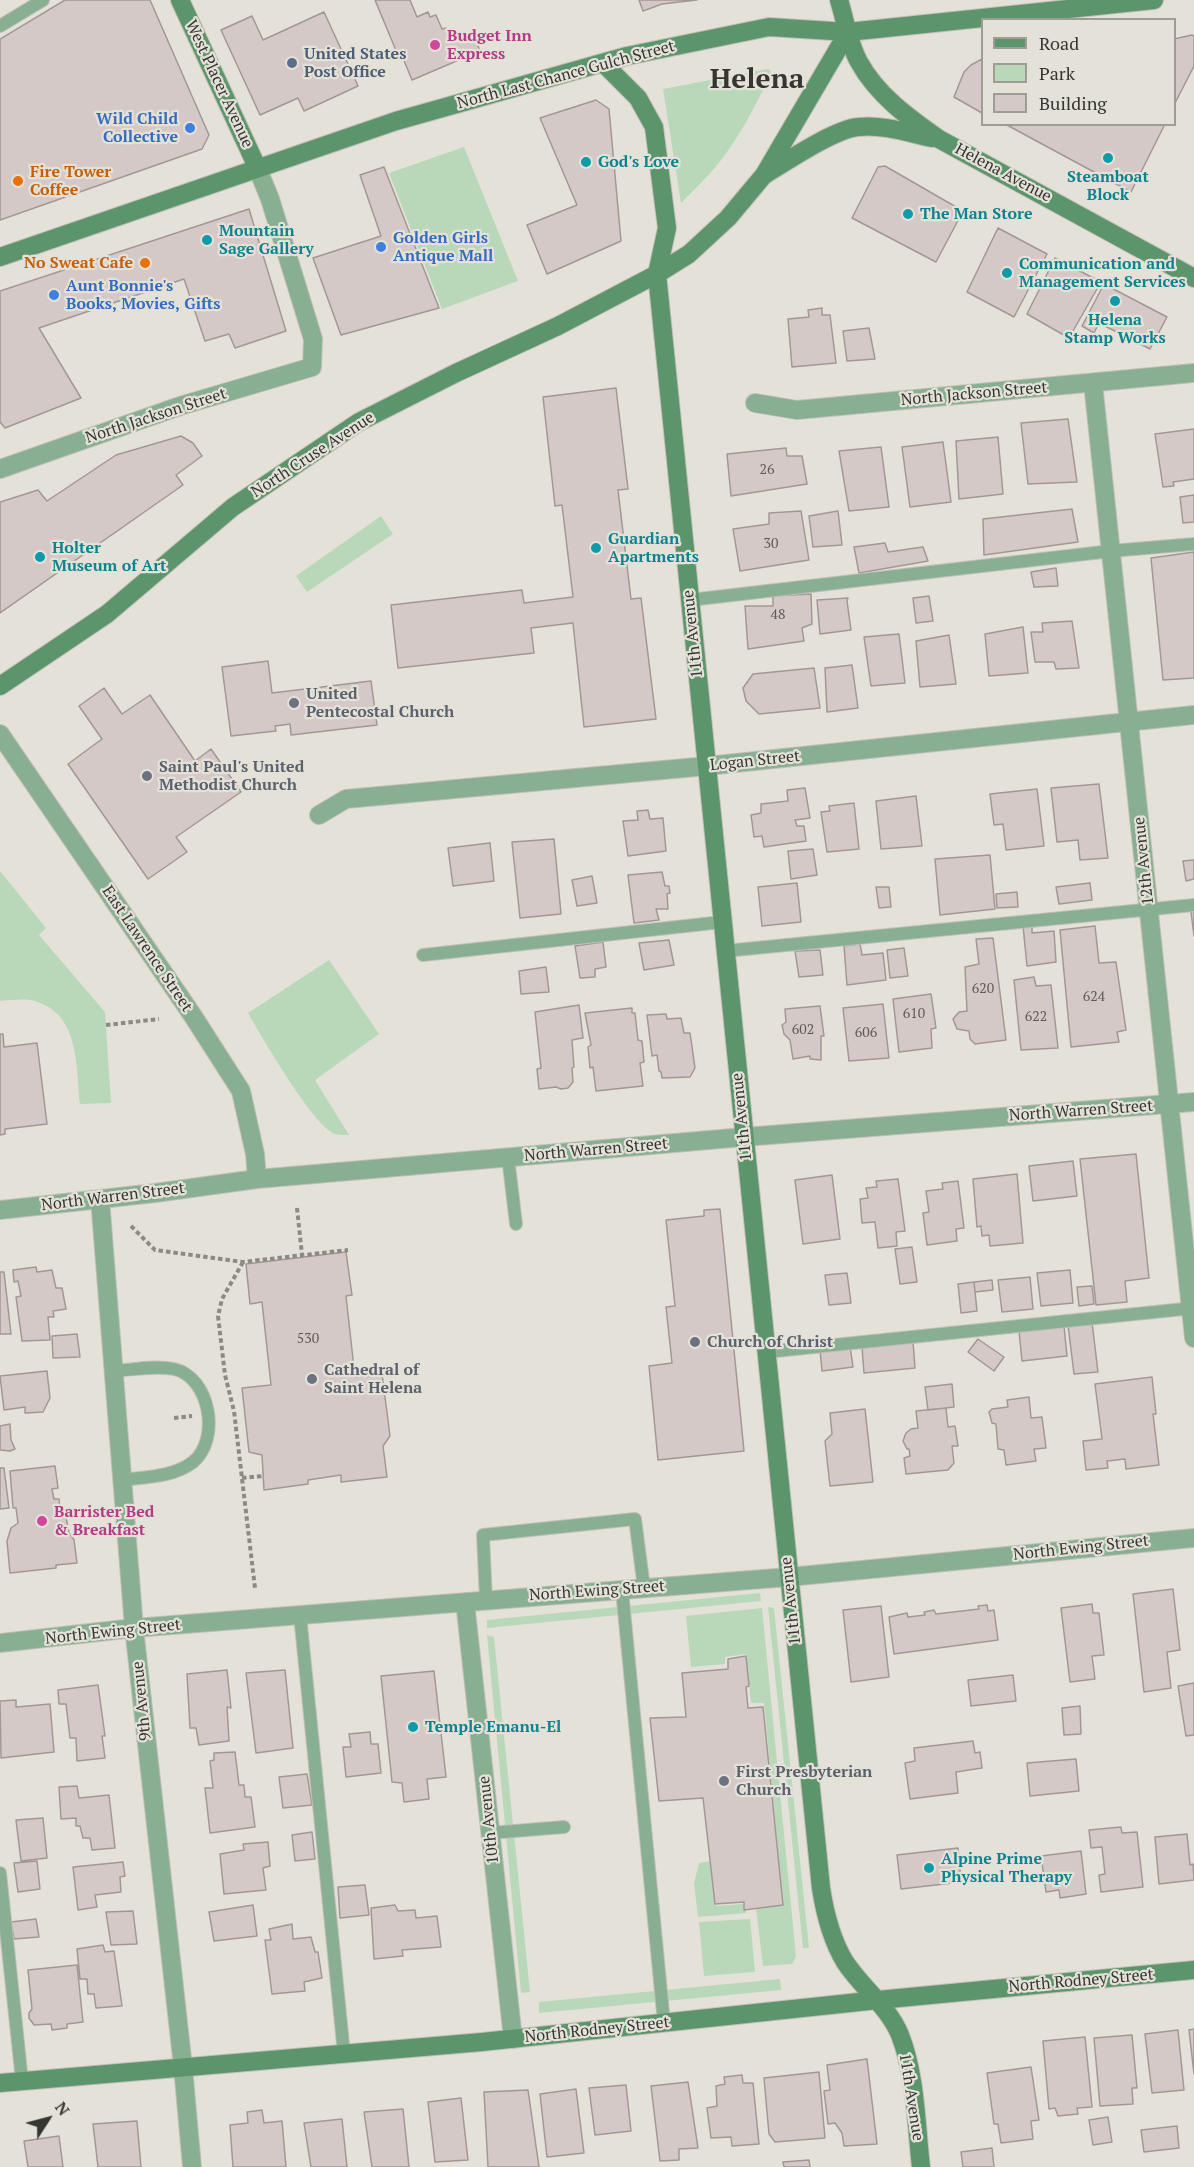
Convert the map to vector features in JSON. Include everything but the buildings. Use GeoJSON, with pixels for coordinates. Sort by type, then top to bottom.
{"type":"FeatureCollection","features":[{"type":"Feature","properties":{"kind":"street","name":"West Placer Avenue"},"geometry":{"type":"LineString","coordinates":[[180,0],[257,168]]}},
{"type":"Feature","properties":{"kind":"street","name":"Helena Avenue"},"geometry":{"type":"LineString","coordinates":[[840,0],[859,62],[880,91],[908,117],[939,139],[1194,278]]}},
{"type":"Feature","properties":{"kind":"street","name":"North Last Chance Gulch Street"},"geometry":{"type":"LineString","coordinates":[[982,18],[1154,0]]}},
{"type":"Feature","properties":{"kind":"street","name":"North Last Chance Gulch Street"},"geometry":{"type":"LineString","coordinates":[[0,257],[396,121],[627,56],[769,27],[848,32],[981,18]]}},
{"type":"Feature","properties":{"kind":"street"},"geometry":{"type":"LineString","coordinates":[[764,175],[848,32]]}},
{"type":"Feature","properties":{"kind":"street","name":"11th Avenue"},"geometry":{"type":"LineString","coordinates":[[603,63],[638,98],[654,127],[667,228],[657,274],[826,1920],[845,1962],[878,2000],[899,2034],[910,2066],[921,2167]]}},
{"type":"Feature","properties":{"kind":"street"},"geometry":{"type":"LineString","coordinates":[[764,175],[825,139],[856,126],[876,127],[939,139]]}},
{"type":"Feature","properties":{"kind":"street","name":"North Jackson Street"},"geometry":{"type":"LineString","coordinates":[[0,469],[180,406],[312,367],[313,339],[270,199],[257,168]]}},
{"type":"Feature","properties":{"kind":"street","name":"North Cruse Avenue"},"geometry":{"type":"LineString","coordinates":[[0,686],[107,614],[233,507],[359,422],[456,373],[558,326],[657,274],[689,254],[728,218],[764,175]]}},
{"type":"Feature","properties":{"kind":"street","name":"North Jackson Street"},"geometry":{"type":"LineString","coordinates":[[755,403],[797,410],[1194,373]]}},
{"type":"Feature","properties":{"kind":"street","name":"12th Avenue"},"geometry":{"type":"LineString","coordinates":[[1093,383],[1194,1338]]}},
{"type":"Feature","properties":{"kind":"street","name":"Logan Street"},"geometry":{"type":"LineString","coordinates":[[319,815],[346,800],[707,766],[1194,715]]}},
{"type":"Feature","properties":{"kind":"street","name":"East Lawrence Street"},"geometry":{"type":"LineString","coordinates":[[0,734],[193,1016],[241,1091],[255,1154],[257,1179]]}},
{"type":"Feature","properties":{"kind":"street","name":"North Warren Street"},"geometry":{"type":"LineString","coordinates":[[0,1210],[257,1179],[744,1137],[1194,1102]]}},
{"type":"Feature","properties":{"kind":"street","name":"9th Avenue"},"geometry":{"type":"LineString","coordinates":[[100,1199],[134,1628],[192,2167]]}},
{"type":"Feature","properties":{"kind":"street","name":"North Ewing Street"},"geometry":{"type":"LineString","coordinates":[[0,1643],[134,1628],[789,1577],[1194,1538]]}},
{"type":"Feature","properties":{"kind":"street","name":"10th Avenue"},"geometry":{"type":"LineString","coordinates":[[465,1602],[513,2039]]}},
{"type":"Feature","properties":{"kind":"street","name":"North Rodney Street"},"geometry":{"type":"LineString","coordinates":[[0,2083],[513,2039],[878,2000],[1194,1970]]}},
{"type":"Feature","properties":{"kind":"lane"},"geometry":{"type":"LineString","coordinates":[[0,26],[43,0]]}},
{"type":"Feature","properties":{"kind":"lane"},"geometry":{"type":"LineString","coordinates":[[690,600],[1111,551],[1194,544]]}},
{"type":"Feature","properties":{"kind":"lane"},"geometry":{"type":"LineString","coordinates":[[725,951],[1194,905]]}},
{"type":"Feature","properties":{"kind":"lane"},"geometry":{"type":"LineString","coordinates":[[423,955],[722,922]]}},
{"type":"Feature","properties":{"kind":"lane"},"geometry":{"type":"LineString","coordinates":[[508,1157],[516,1224]]}},
{"type":"Feature","properties":{"kind":"lane"},"geometry":{"type":"LineString","coordinates":[[766,1352],[1192,1308]]}},
{"type":"Feature","properties":{"kind":"lane"},"geometry":{"type":"LineString","coordinates":[[113,1371],[161,1368],[176,1370],[190,1378],[200,1391],[207,1409],[210,1429],[205,1444],[195,1461],[176,1471],[122,1480]]}},
{"type":"Feature","properties":{"kind":"lane"},"geometry":{"type":"LineString","coordinates":[[486,1600],[483,1535],[635,1519],[644,1588]]}},
{"type":"Feature","properties":{"kind":"lane"},"geometry":{"type":"LineString","coordinates":[[622,1590],[664,2023]]}},
{"type":"Feature","properties":{"kind":"lane"},"geometry":{"type":"LineString","coordinates":[[300,1615],[344,2054]]}},
{"type":"Feature","properties":{"kind":"lane"},"geometry":{"type":"LineString","coordinates":[[490,1833],[564,1827]]}},
{"type":"Feature","properties":{"kind":"lane"},"geometry":{"type":"LineString","coordinates":[[0,1873],[22,2081]]}},
{"type":"Feature","properties":{"kind":"path"},"geometry":{"type":"LineString","coordinates":[[106,1025],[159,1019]]}},
{"type":"Feature","properties":{"kind":"path"},"geometry":{"type":"LineString","coordinates":[[297,1208],[302,1255]]}},
{"type":"Feature","properties":{"kind":"path"},"geometry":{"type":"LineString","coordinates":[[131,1226],[155,1250],[243,1262],[348,1250]]}},
{"type":"Feature","properties":{"kind":"path"},"geometry":{"type":"LineString","coordinates":[[243,1262],[222,1299],[218,1316],[225,1374],[234,1411],[255,1588]]}},
{"type":"Feature","properties":{"kind":"path"},"geometry":{"type":"LineString","coordinates":[[242,1478],[263,1476]]}},
{"type":"Feature","properties":{"kind":"green space"},"geometry":{"type":"Polygon","coordinates":[[[767,69],[771,74],[738,136],[713,170],[681,203],[663,89],[767,69]]]}},
{"type":"Feature","properties":{"kind":"green space"},"geometry":{"type":"Polygon","coordinates":[[[464,147],[518,281],[442,309],[389,173],[464,147]]]}},
{"type":"Feature","properties":{"kind":"green space"},"geometry":{"type":"Polygon","coordinates":[[[381,516],[393,534],[307,592],[296,576],[381,516]]]}},
{"type":"Feature","properties":{"kind":"green space"},"geometry":{"type":"Polygon","coordinates":[[[0,871],[46,928],[39,935],[105,1012],[111,1103],[80,1104],[76,1059],[69,1031],[52,1009],[29,1000],[0,1001],[0,871]]]}},
{"type":"Feature","properties":{"kind":"green space"},"geometry":{"type":"Polygon","coordinates":[[[329,960],[379,1034],[315,1080],[349,1135],[335,1134],[314,1115],[288,1080],[248,1013],[329,960]]]}},
{"type":"Feature","properties":{"kind":"green space"},"geometry":{"type":"Polygon","coordinates":[[[760,1593],[761,1601],[487,1628],[487,1620],[760,1593]]]}},
{"type":"Feature","properties":{"kind":"green space"},"geometry":{"type":"Polygon","coordinates":[[[768,1607],[774,1608],[809,1948],[803,1948],[768,1607]]]}},
{"type":"Feature","properties":{"kind":"green space"},"geometry":{"type":"Polygon","coordinates":[[[762,1608],[796,1957],[792,1964],[763,1966],[756,1908],[746,1910],[746,1913],[698,1917],[694,1883],[699,1863],[711,1861],[716,1906],[742,1904],[759,1908],[783,1904],[764,1703],[751,1703],[746,1654],[725,1657],[725,1664],[691,1667],[686,1616],[762,1608]]]}},
{"type":"Feature","properties":{"kind":"green space"},"geometry":{"type":"Polygon","coordinates":[[[487,1635],[494,1637],[530,1992],[521,1993],[487,1635]]]}},
{"type":"Feature","properties":{"kind":"green space"},"geometry":{"type":"Polygon","coordinates":[[[750,1919],[755,1972],[704,1976],[699,1922],[750,1919]]]}},
{"type":"Feature","properties":{"kind":"green space"},"geometry":{"type":"Polygon","coordinates":[[[780,1979],[781,1990],[539,2013],[539,2002],[780,1979]]]}},
{"type":"Feature","properties":{"kind":"place","name":"Budget Inn Express"},"geometry":{"type":"Point","coordinates":[435,45]}},
{"type":"Feature","properties":{"kind":"place","name":"United States Post Office"},"geometry":{"type":"Point","coordinates":[292,63]}},
{"type":"Feature","properties":{"kind":"place","name":"Wild Child Collective"},"geometry":{"type":"Point","coordinates":[190,128]}},
{"type":"Feature","properties":{"kind":"place","name":"Steamboat Block"},"geometry":{"type":"Point","coordinates":[1108,158]}},
{"type":"Feature","properties":{"kind":"place","name":"God's Love"},"geometry":{"type":"Point","coordinates":[586,162]}},
{"type":"Feature","properties":{"kind":"place","name":"Fire Tower Coffee"},"geometry":{"type":"Point","coordinates":[18,181]}},
{"type":"Feature","properties":{"kind":"place","name":"The Man Store"},"geometry":{"type":"Point","coordinates":[908,214]}},
{"type":"Feature","properties":{"kind":"place","name":"Mountain Sage Gallery"},"geometry":{"type":"Point","coordinates":[207,240]}},
{"type":"Feature","properties":{"kind":"place","name":"Golden Girls Antique Mall"},"geometry":{"type":"Point","coordinates":[381,247]}},
{"type":"Feature","properties":{"kind":"place","name":"No Sweat Cafe"},"geometry":{"type":"Point","coordinates":[145,263]}},
{"type":"Feature","properties":{"kind":"place","name":"Communication and Management Services"},"geometry":{"type":"Point","coordinates":[1007,273]}},
{"type":"Feature","properties":{"kind":"place","name":"Aunt Bonnie's Books, Movies, Gifts"},"geometry":{"type":"Point","coordinates":[54,295]}},
{"type":"Feature","properties":{"kind":"place","name":"Helena Stamp Works"},"geometry":{"type":"Point","coordinates":[1115,301]}},
{"type":"Feature","properties":{"kind":"place","name":"Guardian Apartments"},"geometry":{"type":"Point","coordinates":[596,548]}},
{"type":"Feature","properties":{"kind":"place","name":"Holter Museum of Art"},"geometry":{"type":"Point","coordinates":[40,557]}},
{"type":"Feature","properties":{"kind":"place","name":"United Pentecostal Church"},"geometry":{"type":"Point","coordinates":[294,703]}},
{"type":"Feature","properties":{"kind":"place","name":"Saint Paul's United Methodist Church"},"geometry":{"type":"Point","coordinates":[147,776]}},
{"type":"Feature","properties":{"kind":"place","name":"Church of Christ"},"geometry":{"type":"Point","coordinates":[695,1342]}},
{"type":"Feature","properties":{"kind":"place","name":"Cathedral of Saint Helena"},"geometry":{"type":"Point","coordinates":[312,1379]}},
{"type":"Feature","properties":{"kind":"place","name":"Barrister Bed & Breakfast"},"geometry":{"type":"Point","coordinates":[42,1521]}},
{"type":"Feature","properties":{"kind":"place","name":"Temple Emanu-El"},"geometry":{"type":"Point","coordinates":[413,1727]}},
{"type":"Feature","properties":{"kind":"place","name":"First Presbyterian Church"},"geometry":{"type":"Point","coordinates":[724,1781]}},
{"type":"Feature","properties":{"kind":"place","name":"Alpine Prime Physical Therapy"},"geometry":{"type":"Point","coordinates":[929,1868]}},
{"type":"Feature","properties":{"kind":"district","name":"Helena"},"geometry":{"type":"Point","coordinates":[757,80]}}]}
